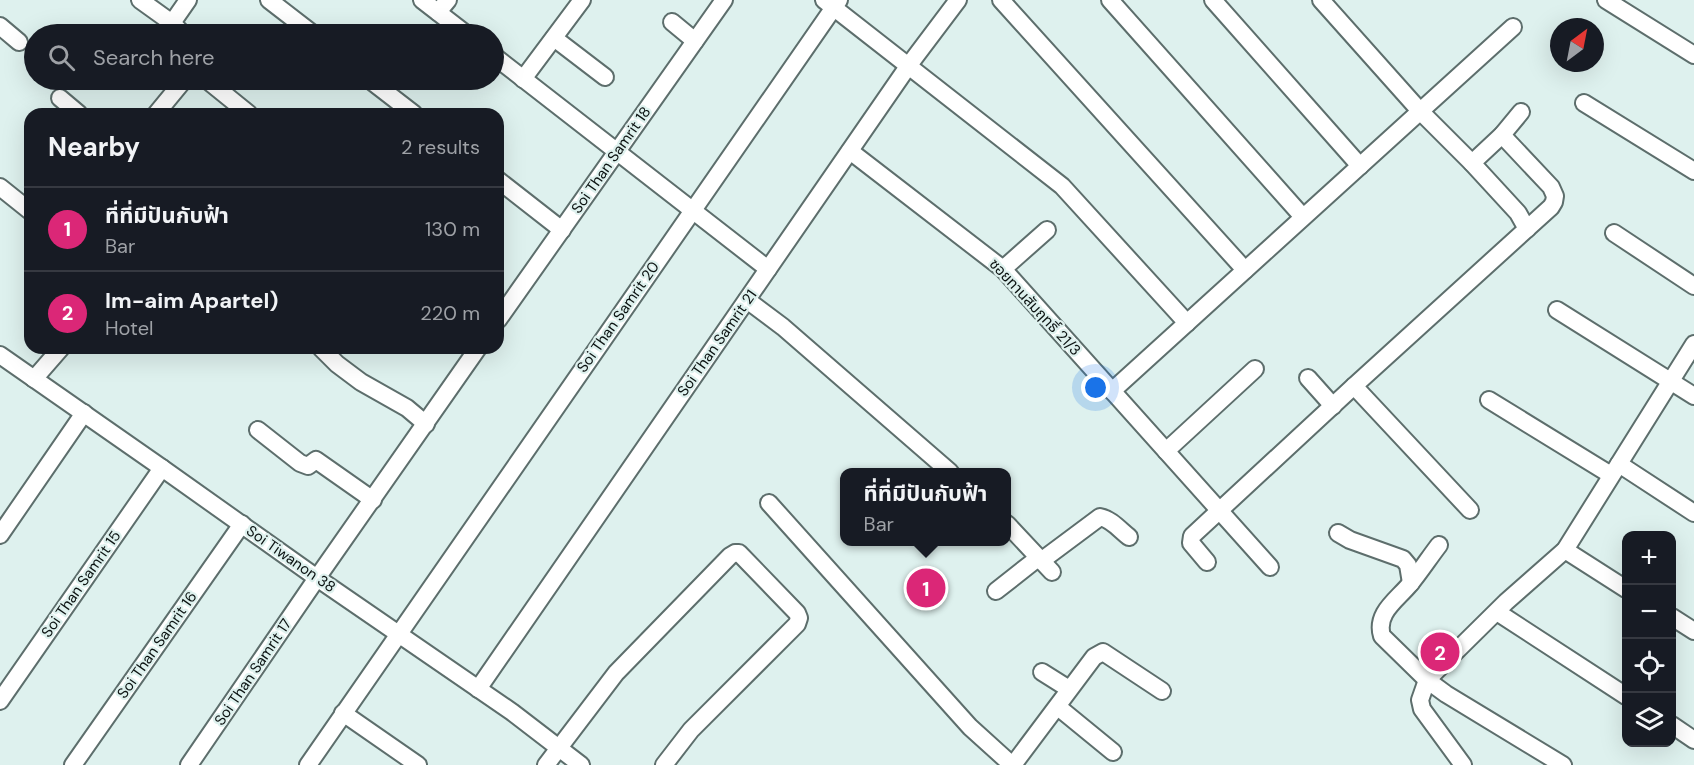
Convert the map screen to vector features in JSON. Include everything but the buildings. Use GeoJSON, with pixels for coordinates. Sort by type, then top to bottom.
{"type":"FeatureCollection","features":[{"type":"Feature","properties":{"kind":"street"},"geometry":{"type":"LineString","coordinates":[[140,0],[171,24]]}},
{"type":"Feature","properties":{"kind":"street"},"geometry":{"type":"LineString","coordinates":[[179,24],[188,0]]}},
{"type":"Feature","properties":{"kind":"street"},"geometry":{"type":"LineString","coordinates":[[268,0],[300,24]]}},
{"type":"Feature","properties":{"kind":"street"},"geometry":{"type":"LineString","coordinates":[[422,0],[443,6],[458,24]]}},
{"type":"Feature","properties":{"kind":"street"},"geometry":{"type":"LineString","coordinates":[[523,78],[582,0]]}},
{"type":"Feature","properties":{"kind":"street","name":"Soi Than Samrit 18"},"geometry":{"type":"LineString","coordinates":[[504,312],[724,0]]}},
{"type":"Feature","properties":{"kind":"street","name":"Soi Than Samrit 21"},"geometry":{"type":"LineString","coordinates":[[478,689],[909,65],[958,0]]}},
{"type":"Feature","properties":{"kind":"street"},"geometry":{"type":"LineString","coordinates":[[1001,0],[1245,270]]}},
{"type":"Feature","properties":{"kind":"street"},"geometry":{"type":"LineString","coordinates":[[1110,0],[1303,217]]}},
{"type":"Feature","properties":{"kind":"street"},"geometry":{"type":"LineString","coordinates":[[1213,0],[1360,166]]}},
{"type":"Feature","properties":{"kind":"street"},"geometry":{"type":"LineString","coordinates":[[1321,0],[1420,111],[1518,213],[1527,229]]}},
{"type":"Feature","properties":{"kind":"street"},"geometry":{"type":"LineString","coordinates":[[1606,0],[1694,55]]}},
{"type":"Feature","properties":{"kind":"street"},"geometry":{"type":"LineString","coordinates":[[832,2],[1062,186],[1187,323]]}},
{"type":"Feature","properties":{"kind":"street","name":"Soi Than Samrit 20"},"geometry":{"type":"LineString","coordinates":[[308,765],[693,210],[832,2]]}},
{"type":"Feature","properties":{"kind":"street"},"geometry":{"type":"LineString","coordinates":[[672,22],[695,41]]}},
{"type":"Feature","properties":{"kind":"street"},"geometry":{"type":"LineString","coordinates":[[0,26],[19,42]]}},
{"type":"Feature","properties":{"kind":"street"},"geometry":{"type":"LineString","coordinates":[[1112,391],[1513,27]]}},
{"type":"Feature","properties":{"kind":"street"},"geometry":{"type":"LineString","coordinates":[[554,38],[605,77]]}},
{"type":"Feature","properties":{"kind":"street"},"geometry":{"type":"LineString","coordinates":[[504,64],[768,269]]}},
{"type":"Feature","properties":{"kind":"street"},"geometry":{"type":"LineString","coordinates":[[161,108],[176,90]]}},
{"type":"Feature","properties":{"kind":"street"},"geometry":{"type":"LineString","coordinates":[[219,90],[242,108]]}},
{"type":"Feature","properties":{"kind":"street"},"geometry":{"type":"LineString","coordinates":[[382,90],[403,108]]}},
{"type":"Feature","properties":{"kind":"street"},"geometry":{"type":"LineString","coordinates":[[60,98],[72,108]]}},
{"type":"Feature","properties":{"kind":"street"},"geometry":{"type":"LineString","coordinates":[[1584,102],[1694,171]]}},
{"type":"Feature","properties":{"kind":"street"},"geometry":{"type":"LineString","coordinates":[[1472,164],[1502,135],[1521,112]]}},
{"type":"Feature","properties":{"kind":"street"},"geometry":{"type":"LineString","coordinates":[[1207,562],[1191,543],[1192,536],[1551,207],[1555,196],[1551,188],[1502,135]]}},
{"type":"Feature","properties":{"kind":"street","name":"ซอยทานสัมฤทธิ์ 21/3"},"geometry":{"type":"LineString","coordinates":[[850,152],[1003,269],[1270,567]]}},
{"type":"Feature","properties":{"kind":"street"},"geometry":{"type":"LineString","coordinates":[[504,185],[562,230]]}},
{"type":"Feature","properties":{"kind":"street"},"geometry":{"type":"LineString","coordinates":[[0,187],[24,206]]}},
{"type":"Feature","properties":{"kind":"street"},"geometry":{"type":"LineString","coordinates":[[1003,269],[1047,230]]}},
{"type":"Feature","properties":{"kind":"street"},"geometry":{"type":"LineString","coordinates":[[1614,232],[1694,286]]}},
{"type":"Feature","properties":{"kind":"street"},"geometry":{"type":"LineString","coordinates":[[747,300],[783,327],[945,468]]}},
{"type":"Feature","properties":{"kind":"street"},"geometry":{"type":"LineString","coordinates":[[1557,310],[1694,396]]}},
{"type":"Feature","properties":{"kind":"street"},"geometry":{"type":"LineString","coordinates":[[1463,765],[1422,709],[1419,700],[1427,680],[1564,550],[1694,344]]}},
{"type":"Feature","properties":{"kind":"street"},"geometry":{"type":"LineString","coordinates":[[34,379],[56,354]]}},
{"type":"Feature","properties":{"kind":"street"},"geometry":{"type":"LineString","coordinates":[[327,354],[361,382],[406,408],[426,424]]}},
{"type":"Feature","properties":{"kind":"street"},"geometry":{"type":"LineString","coordinates":[[317,578],[426,424],[472,354]]}},
{"type":"Feature","properties":{"kind":"street","name":"Soi Tiwanon 38"},"geometry":{"type":"LineString","coordinates":[[2,360],[84,413],[317,578],[512,712],[581,765]]}},
{"type":"Feature","properties":{"kind":"street"},"geometry":{"type":"LineString","coordinates":[[1166,451],[1255,369]]}},
{"type":"Feature","properties":{"kind":"street"},"geometry":{"type":"LineString","coordinates":[[1308,378],[1333,406]]}},
{"type":"Feature","properties":{"kind":"street"},"geometry":{"type":"LineString","coordinates":[[1354,386],[1470,510]]}},
{"type":"Feature","properties":{"kind":"street"},"geometry":{"type":"LineString","coordinates":[[1489,400],[1694,513]]}},
{"type":"Feature","properties":{"kind":"street"},"geometry":{"type":"LineString","coordinates":[[0,535],[84,413]]}},
{"type":"Feature","properties":{"kind":"street"},"geometry":{"type":"LineString","coordinates":[[258,429],[300,463],[306,466],[316,460],[373,500]]}},
{"type":"Feature","properties":{"kind":"street","name":"Soi Than Samrit 15"},"geometry":{"type":"LineString","coordinates":[[0,701],[162,468]]}},
{"type":"Feature","properties":{"kind":"street"},"geometry":{"type":"LineString","coordinates":[[769,503],[970,727],[1013,765],[1094,657],[1103,652],[1162,691]]}},
{"type":"Feature","properties":{"kind":"street"},"geometry":{"type":"LineString","coordinates":[[996,591],[1043,564],[1100,517],[1110,521],[1129,537]]}},
{"type":"Feature","properties":{"kind":"street","name":"Soi Than Samrit 16"},"geometry":{"type":"LineString","coordinates":[[73,765],[242,524]]}},
{"type":"Feature","properties":{"kind":"street"},"geometry":{"type":"LineString","coordinates":[[1011,528],[1043,564]]}},
{"type":"Feature","properties":{"kind":"street"},"geometry":{"type":"LineString","coordinates":[[1338,533],[1353,541],[1404,559],[1408,565],[1411,583]]}},
{"type":"Feature","properties":{"kind":"street"},"geometry":{"type":"LineString","coordinates":[[1438,545],[1411,583],[1391,603],[1383,616],[1380,629],[1382,636],[1427,680],[1446,694],[1563,765]]}},
{"type":"Feature","properties":{"kind":"street"},"geometry":{"type":"LineString","coordinates":[[1564,550],[1622,586]]}},
{"type":"Feature","properties":{"kind":"street"},"geometry":{"type":"LineString","coordinates":[[546,765],[616,673],[730,556],[735,553],[739,554],[797,613],[799,618],[797,624],[691,730],[664,765]]}},
{"type":"Feature","properties":{"kind":"street","name":"Soi Than Samrit 17"},"geometry":{"type":"LineString","coordinates":[[189,765],[317,578]]}},
{"type":"Feature","properties":{"kind":"street"},"geometry":{"type":"LineString","coordinates":[[1497,612],[1622,693]]}},
{"type":"Feature","properties":{"kind":"street"},"geometry":{"type":"LineString","coordinates":[[1676,620],[1694,631]]}},
{"type":"Feature","properties":{"kind":"street"},"geometry":{"type":"LineString","coordinates":[[1042,672],[1069,689]]}},
{"type":"Feature","properties":{"kind":"street"},"geometry":{"type":"LineString","coordinates":[[1058,707],[1113,752]]}},
{"type":"Feature","properties":{"kind":"street"},"geometry":{"type":"LineString","coordinates":[[343,713],[418,765]]}},
{"type":"Feature","properties":{"kind":"street"},"geometry":{"type":"LineString","coordinates":[[1676,728],[1694,740]]}},
{"type":"Feature","properties":{"kind":"place","name":"ที่ที่มีปันกับฟ้า"},"geometry":{"type":"Point","coordinates":[926,588]}},
{"type":"Feature","properties":{"kind":"place","name":"Im-aim Apartel)"},"geometry":{"type":"Point","coordinates":[1440,652]}}]}
